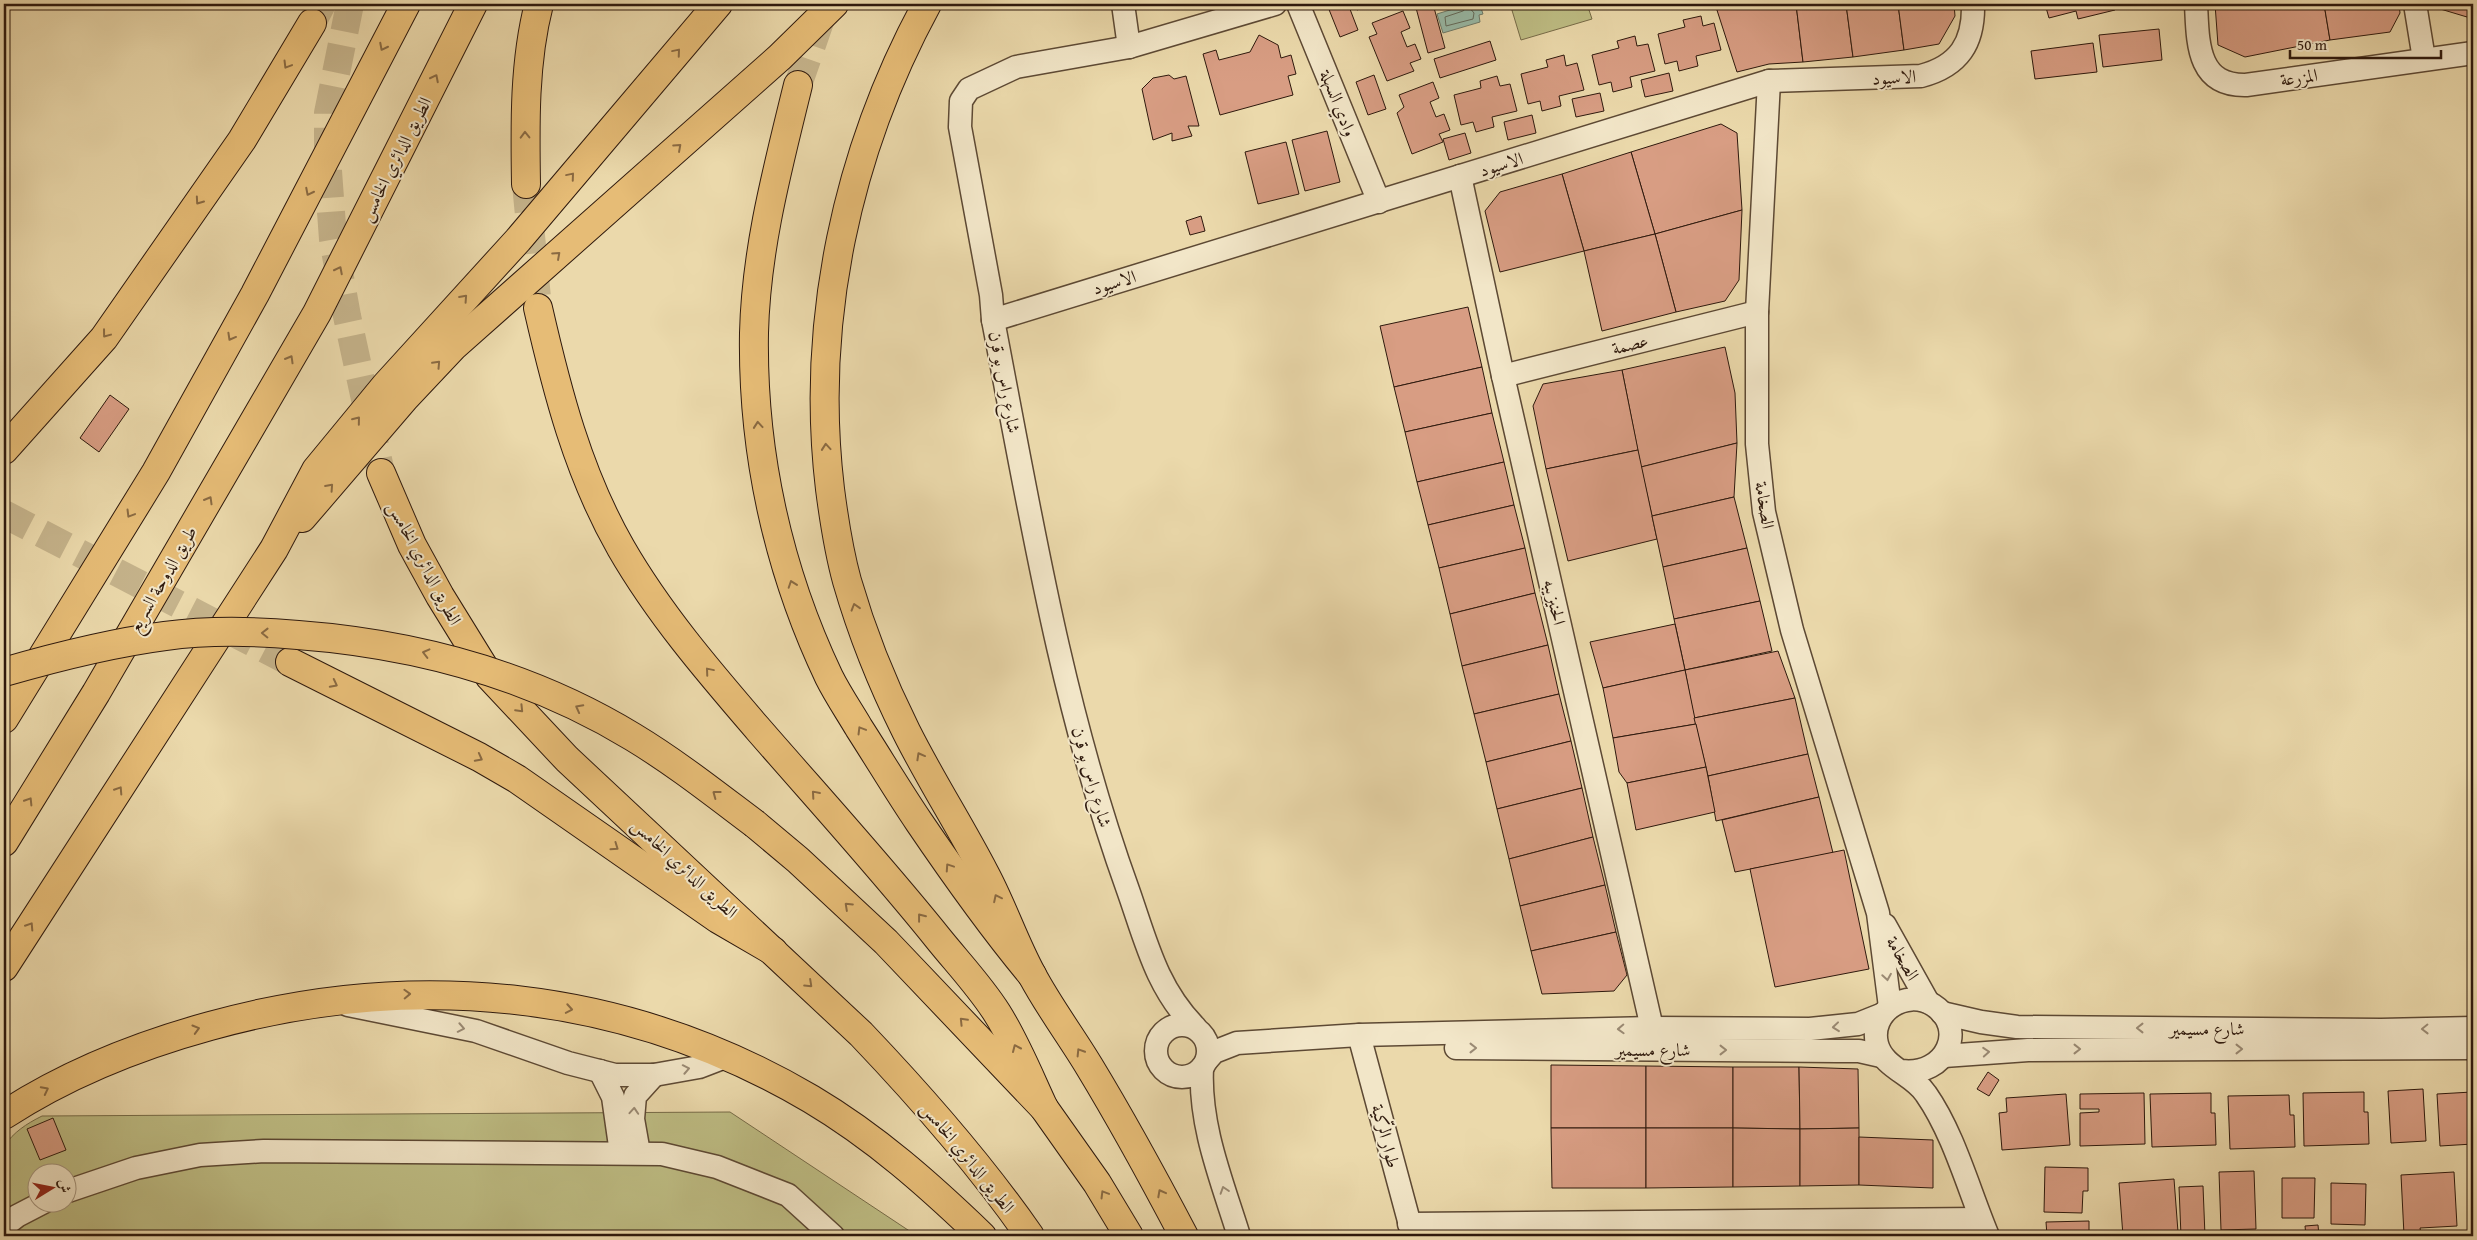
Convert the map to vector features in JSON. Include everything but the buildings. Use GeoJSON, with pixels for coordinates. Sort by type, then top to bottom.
{"type":"FeatureCollection","features":[{"type":"Feature","properties":{"kind":"main road"},"geometry":{"type":"LineString","coordinates":[[4,719],[156,472],[255,294],[406,4]]}},
{"type":"Feature","properties":{"kind":"main road","name":"الطريق الدائري الخامس"},"geometry":{"type":"LineString","coordinates":[[317,313],[473,4]]}},
{"type":"Feature","properties":{"kind":"main road"},"geometry":{"type":"LineString","coordinates":[[526,184],[525,119],[533,29],[539,4]]}},
{"type":"Feature","properties":{"kind":"main road"},"geometry":{"type":"LineString","coordinates":[[4,967],[274,549],[316,470],[386,384],[518,240],[718,4]]}},
{"type":"Feature","properties":{"kind":"main road"},"geometry":{"type":"LineString","coordinates":[[274,549],[334,483],[405,398],[454,346],[780,57],[834,4]]}},
{"type":"Feature","properties":{"kind":"main road"},"geometry":{"type":"LineString","coordinates":[[927,4],[904,47],[882,97],[862,158],[838,256],[824,366],[825,429],[828,474],[846,579],[882,680],[907,732],[985,872],[1032,975],[1134,1142],[1184,1236]]}},
{"type":"Feature","properties":{"kind":"main road"},"geometry":{"type":"LineString","coordinates":[[4,450],[104,338],[242,140],[312,23]]}},
{"type":"Feature","properties":{"kind":"main road"},"geometry":{"type":"LineString","coordinates":[[798,85],[768,213],[758,272],[754,332],[755,392],[761,452],[771,511],[786,568],[806,625],[836,688],[897,790],[970,897],[1032,975]]}},
{"type":"Feature","properties":{"kind":"main road"},"geometry":{"type":"LineString","coordinates":[[538,308],[553,377],[574,443],[596,501],[622,549],[660,607],[697,656],[910,904],[996,1011],[1013,1040],[1044,1108]]}},
{"type":"Feature","properties":{"kind":"main road","name":"طريق الدوحة السريع"},"geometry":{"type":"LineString","coordinates":[[4,842],[96,693],[317,313]]}},
{"type":"Feature","properties":{"kind":"main road","name":"الطريق الدائري الخامس"},"geometry":{"type":"LineString","coordinates":[[381,473],[412,545],[440,596],[490,677],[568,758],[861,1034],[906,1081],[961,1144],[1030,1236]]}},
{"type":"Feature","properties":{"kind":"main road"},"geometry":{"type":"LineString","coordinates":[[4,674],[88,584]]}},
{"type":"Feature","properties":{"kind":"main road"},"geometry":{"type":"LineString","coordinates":[[4,674],[68,655],[165,636],[216,632],[343,638],[413,650],[472,664],[571,704],[633,737],[698,781],[755,824],[798,860],[886,942],[1044,1108],[1097,1183],[1129,1236]]}},
{"type":"Feature","properties":{"kind":"main road"},"geometry":{"type":"LineString","coordinates":[[290,662],[479,757],[517,779],[718,919],[773,951]]}},
{"type":"Feature","properties":{"kind":"main road"},"geometry":{"type":"LineString","coordinates":[[4,1115],[32,1097],[78,1073],[173,1036],[259,1012],[327,1001],[381,995],[431,993],[490,997],[611,1017],[677,1036],[725,1057],[809,1098],[845,1120],[889,1152],[982,1236]]}},
{"type":"Feature","properties":{"kind":"street"},"geometry":{"type":"LineString","coordinates":[[1123,4],[1129,47]]}},
{"type":"Feature","properties":{"kind":"street","name":"شارع راس بو قرن"},"geometry":{"type":"LineString","coordinates":[[1200,1032],[1175,1005],[1160,980],[1112,847],[1066,685],[1048,604],[993,320],[991,295],[960,127],[961,101],[969,89],[1016,67],[1129,47],[1275,4]]}},
{"type":"Feature","properties":{"kind":"street","name":"وادي السهلة"},"geometry":{"type":"LineString","coordinates":[[1298,4],[1379,202]]}},
{"type":"Feature","properties":{"kind":"street","name":"الاسيود"},"geometry":{"type":"LineString","coordinates":[[993,320],[1769,81],[1921,76],[1934,73],[1946,67],[1962,53],[1969,38],[1973,4]]}},
{"type":"Feature","properties":{"kind":"street","name":"المزرعة"},"geometry":{"type":"LineString","coordinates":[[2196,4],[2198,45],[2205,66],[2216,78],[2231,85],[2246,85],[2473,52]]}},
{"type":"Feature","properties":{"kind":"street"},"geometry":{"type":"LineString","coordinates":[[2415,4],[2424,59]]}},
{"type":"Feature","properties":{"kind":"street","name":"الصخامة"},"geometry":{"type":"LineString","coordinates":[[1769,81],[1757,312],[1757,444],[1764,512],[1792,630],[1878,914],[1886,1010]]}},
{"type":"Feature","properties":{"kind":"street","name":"الحنيزيبه"},"geometry":{"type":"LineString","coordinates":[[1460,176],[1652,1039]]}},
{"type":"Feature","properties":{"kind":"street","name":"عصمة"},"geometry":{"type":"LineString","coordinates":[[1504,376],[1757,312]]}},
{"type":"Feature","properties":{"kind":"street","name":"الصخامة"},"geometry":{"type":"LineString","coordinates":[[1878,914],[1935,1007]]}},
{"type":"Feature","properties":{"kind":"street","name":"شارع راس بو قرن"},"geometry":{"type":"LineString","coordinates":[[1160,980],[1162,1033]]}},
{"type":"Feature","properties":{"kind":"street"},"geometry":{"type":"LineString","coordinates":[[1411,1230],[1984,1227],[1953,1146],[1927,1094],[1902,1071],[1881,1056],[1876,1043],[1876,1033],[1886,1010],[1903,1000],[1916,999],[1935,1007],[1948,1023],[1950,1034],[1948,1046],[1940,1060],[1919,1072],[1902,1071]]}},
{"type":"Feature","properties":{"kind":"street"},"geometry":{"type":"LineString","coordinates":[[327,1001],[476,1031],[568,1063],[616,1075],[654,1075],[699,1067],[725,1057]]}},
{"type":"Feature","properties":{"kind":"street","name":"شارع مسيمير"},"geometry":{"type":"LineString","coordinates":[[1935,1007],[1981,1022],[2017,1027],[2381,1039],[2473,1048]]}},
{"type":"Feature","properties":{"kind":"street","name":"شارع مسيمير"},"geometry":{"type":"LineString","coordinates":[[1785,1039],[1810,1029],[1858,1024],[1886,1010]]}},
{"type":"Feature","properties":{"kind":"street"},"geometry":{"type":"LineString","coordinates":[[1204,1064],[1195,1074],[1177,1077],[1162,1068],[1155,1051],[1162,1033],[1177,1024],[1200,1032],[1207,1044],[1201,1085],[1206,1124],[1239,1236]]}},
{"type":"Feature","properties":{"kind":"street","name":"شارع مسيمير"},"geometry":{"type":"LineString","coordinates":[[1940,1060],[2028,1050],[2381,1039],[2473,1028]]}},
{"type":"Feature","properties":{"kind":"street","name":"شارع مسيمير"},"geometry":{"type":"LineString","coordinates":[[1200,1032],[1237,1043]]}},
{"type":"Feature","properties":{"kind":"street","name":"شارع مسيمير"},"geometry":{"type":"LineString","coordinates":[[1204,1064],[1214,1052],[1237,1043],[1359,1035],[1429,1034],[1652,1039],[1785,1039],[1881,1056]]}},
{"type":"Feature","properties":{"kind":"street","name":"طوار الرّكية"},"geometry":{"type":"LineString","coordinates":[[1359,1035],[1411,1230]]}},
{"type":"Feature","properties":{"kind":"street"},"geometry":{"type":"LineString","coordinates":[[1940,1060],[1953,1146]]}},
{"type":"Feature","properties":{"kind":"street"},"geometry":{"type":"LineString","coordinates":[[600,1071],[613,1097],[630,1153]]}},
{"type":"Feature","properties":{"kind":"street"},"geometry":{"type":"LineString","coordinates":[[630,1153],[635,1096],[654,1075]]}},
{"type":"Feature","properties":{"kind":"street"},"geometry":{"type":"LineString","coordinates":[[78,1188],[136,1168],[200,1155],[264,1151],[662,1154],[717,1167],[788,1196],[833,1236]]}},
{"type":"Feature","properties":{"kind":"street"},"geometry":{"type":"LineString","coordinates":[[4,1226],[28,1211]]}},
{"type":"Feature","properties":{"kind":"shaded area"},"geometry":{"type":"Polygon","coordinates":[[[1522,4],[1587,4],[1592,19],[1521,40],[1511,7],[1522,4]]]}},
{"type":"Feature","properties":{"kind":"shaded area"},"geometry":{"type":"Polygon","coordinates":[[[730,1112],[917,1236],[4,1236],[4,1146],[31,1122],[42,1116],[730,1112]]]}},
{"type":"Feature","properties":{"kind":"water"},"geometry":{"type":"Polygon","coordinates":[[[1469,4],[1475,4],[1477,8],[1481,8],[1483,14],[1479,15],[1480,22],[1443,33],[1437,14],[1469,4]]]}},
{"type":"Feature","properties":{"kind":"tunnel"},"geometry":{"type":"LineString","coordinates":[[312,23],[322,4]]}},
{"type":"Feature","properties":{"kind":"tunnel"},"geometry":{"type":"LineString","coordinates":[[350,4],[328,113],[328,171],[333,239],[347,316],[381,473]]}},
{"type":"Feature","properties":{"kind":"tunnel"},"geometry":{"type":"LineString","coordinates":[[798,85],[824,10]]}},
{"type":"Feature","properties":{"kind":"tunnel"},"geometry":{"type":"LineString","coordinates":[[526,184],[538,308]]}},
{"type":"Feature","properties":{"kind":"tunnel"},"geometry":{"type":"LineString","coordinates":[[4,514],[290,662]]}}]}
